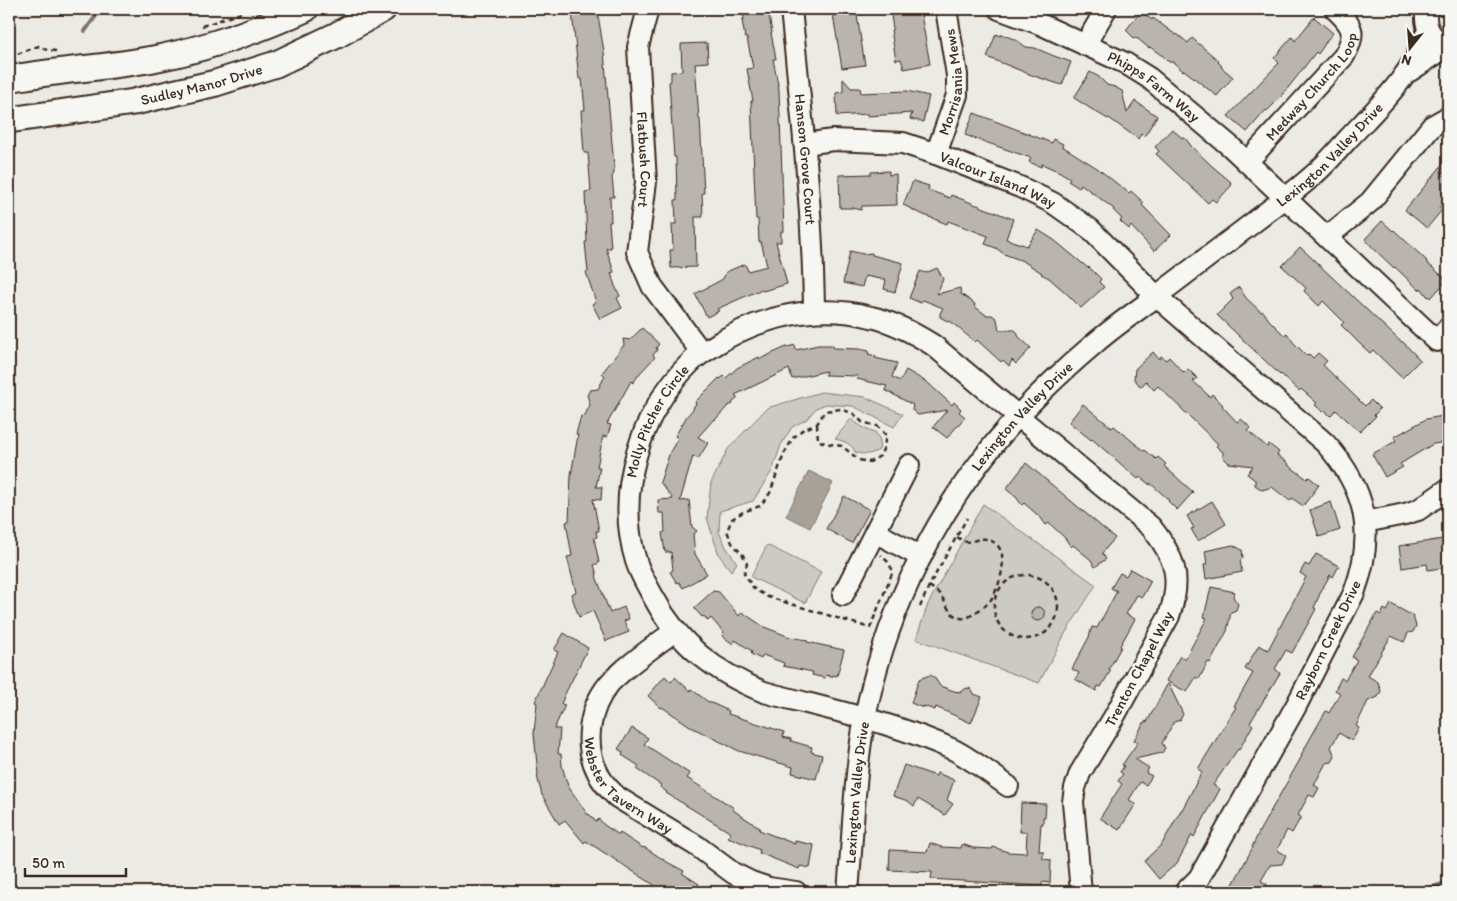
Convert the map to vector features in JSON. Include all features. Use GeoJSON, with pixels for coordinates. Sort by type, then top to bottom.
{"type":"FeatureCollection","features":[{"type":"Feature","properties":{"kind":"main road"},"geometry":{"type":"LineString","coordinates":[[9,79],[152,59],[194,50],[233,38],[305,9]]}},
{"type":"Feature","properties":{"kind":"main road","name":"Sudley Manor Drive"},"geometry":{"type":"LineString","coordinates":[[9,120],[134,102],[216,83],[276,64],[337,35],[383,9]]}},
{"type":"Feature","properties":{"kind":"street","name":"Flatbush Court"},"geometry":{"type":"LineString","coordinates":[[648,9],[638,47],[646,182],[637,252],[652,286],[702,353]]}},
{"type":"Feature","properties":{"kind":"street","name":"Hanson Grove Court"},"geometry":{"type":"LineString","coordinates":[[792,9],[814,261],[814,311]]}},
{"type":"Feature","properties":{"kind":"street","name":"Morrisania Mews"},"geometry":{"type":"LineString","coordinates":[[936,154],[957,95],[957,75],[946,9]]}},
{"type":"Feature","properties":{"kind":"street","name":"Phipps Farm Way"},"geometry":{"type":"LineString","coordinates":[[999,9],[1040,24],[1125,64],[1148,78],[1247,162],[1437,341],[1448,328]]}},
{"type":"Feature","properties":{"kind":"street"},"geometry":{"type":"LineString","coordinates":[[1085,45],[1106,9]]}},
{"type":"Feature","properties":{"kind":"street","name":"Medway Church Loop"},"geometry":{"type":"LineString","coordinates":[[1247,162],[1344,56],[1352,43],[1349,23],[1335,9]]}},
{"type":"Feature","properties":{"kind":"street"},"geometry":{"type":"LineString","coordinates":[[1427,9],[1425,17],[1428,30],[1437,40],[1448,46]]}},
{"type":"Feature","properties":{"kind":"street","name":"Lexington Valley Drive"},"geometry":{"type":"LineString","coordinates":[[848,892],[858,762],[865,719],[887,634],[921,557],[944,516],[970,476],[1019,416],[1057,376],[1096,342],[1312,177],[1408,72],[1423,44],[1428,30]]}},
{"type":"Feature","properties":{"kind":"street","name":"Lexington Valley Drive"},"geometry":{"type":"LineString","coordinates":[[1408,72],[1448,46]]}},
{"type":"Feature","properties":{"kind":"street"},"geometry":{"type":"LineString","coordinates":[[1327,237],[1370,202],[1432,126],[1448,117]]}},
{"type":"Feature","properties":{"kind":"street","name":"Valcour Island Way"},"geometry":{"type":"LineString","coordinates":[[805,144],[833,140],[903,143],[1020,187],[1053,203],[1090,229],[1156,296]]}},
{"type":"Feature","properties":{"kind":"street","name":"Rayborn Creek Drive"},"geometry":{"type":"LineString","coordinates":[[1156,296],[1325,443],[1350,475],[1358,494],[1366,534],[1361,574],[1354,593],[1296,706],[1199,878],[1185,892]]}},
{"type":"Feature","properties":{"kind":"street","name":"Molly Pitcher Circle"},"geometry":{"type":"LineString","coordinates":[[1008,786],[980,766],[930,740],[865,719],[764,692],[712,666],[688,646],[656,603],[637,563],[630,527],[629,496],[637,450],[647,424],[661,400],[691,362],[725,338],[760,323],[788,315],[814,311],[848,312],[890,322],[912,332],[933,345],[1019,416]]}},
{"type":"Feature","properties":{"kind":"street","name":"Trenton Chapel Way"},"geometry":{"type":"LineString","coordinates":[[1019,416],[1151,527],[1162,540],[1176,571],[1174,601],[1169,616],[1114,717],[1080,774],[1075,788],[1073,802],[1081,892]]}},
{"type":"Feature","properties":{"kind":"street"},"geometry":{"type":"LineString","coordinates":[[843,595],[909,465]]}},
{"type":"Feature","properties":{"kind":"street"},"geometry":{"type":"LineString","coordinates":[[1365,522],[1418,510],[1448,490]]}},
{"type":"Feature","properties":{"kind":"street"},"geometry":{"type":"LineString","coordinates":[[875,532],[921,557]]}},
{"type":"Feature","properties":{"kind":"street","name":"Webster Tavern Way"},"geometry":{"type":"LineString","coordinates":[[675,631],[648,650],[611,682],[596,706],[590,725],[590,744],[592,760],[598,774],[617,797],[697,846],[733,872],[751,882],[769,888],[796,892]]}},
{"type":"Feature","properties":{"kind":"path"},"geometry":{"type":"LineString","coordinates":[[199,27],[249,10]]}},
{"type":"Feature","properties":{"kind":"path"},"geometry":{"type":"LineString","coordinates":[[9,57],[39,46],[47,50],[60,52]]}},
{"type":"Feature","properties":{"kind":"path"},"geometry":{"type":"LineString","coordinates":[[817,424],[818,440],[842,446],[859,460],[870,462],[880,456],[884,447],[886,435],[877,426],[862,422],[854,414],[841,409],[825,411],[817,424],[802,430],[793,438],[784,454],[770,493],[760,506],[743,512],[732,519],[727,531],[732,543],[743,555],[747,564],[744,572],[754,589],[768,597],[870,628],[893,571],[880,554]]}},
{"type":"Feature","properties":{"kind":"path"},"geometry":{"type":"LineString","coordinates":[[920,607],[929,586],[968,518]]}},
{"type":"Feature","properties":{"kind":"path"},"geometry":{"type":"LineString","coordinates":[[929,586],[936,590],[943,598],[950,612],[958,617],[966,618],[990,602],[1000,580],[1003,559],[1001,552],[996,544],[987,540],[979,538],[967,542],[957,537]]}},
{"type":"Feature","properties":{"kind":"path"},"geometry":{"type":"LineString","coordinates":[[1018,575],[1035,576],[1050,584],[1058,600],[1057,616],[1048,631],[1033,639],[1016,638],[1002,629],[998,622],[994,614],[994,597],[1003,583],[1018,575]]}},
{"type":"Feature","properties":{"kind":"shaded area"},"geometry":{"type":"Polygon","coordinates":[[[821,392],[865,397],[903,414],[894,427],[853,406],[826,404],[816,408],[807,419],[792,427],[781,445],[772,471],[753,501],[720,511],[719,532],[737,563],[731,571],[719,555],[707,518],[711,483],[728,449],[767,408],[821,392]]]}},
{"type":"Feature","properties":{"kind":"shaded area"},"geometry":{"type":"Polygon","coordinates":[[[851,419],[862,427],[875,432],[880,440],[879,450],[870,454],[855,452],[847,443],[835,439],[851,419]]]}},
{"type":"Feature","properties":{"kind":"shaded area"},"geometry":{"type":"Polygon","coordinates":[[[809,471],[833,483],[810,528],[786,516],[809,471]]]}},
{"type":"Feature","properties":{"kind":"shaded area"},"geometry":{"type":"Polygon","coordinates":[[[983,504],[1096,585],[1066,632],[1039,683],[916,639],[928,604],[983,504]]]}},
{"type":"Feature","properties":{"kind":"shaded area"},"geometry":{"type":"Polygon","coordinates":[[[767,545],[821,572],[805,603],[751,577],[767,545]]]}},
{"type":"Feature","properties":{"kind":"building"},"geometry":{"type":"Polygon","coordinates":[[[597,9],[604,52],[614,166],[612,177],[614,197],[610,197],[611,222],[609,222],[611,248],[606,248],[614,272],[611,273],[620,296],[617,298],[622,308],[600,319],[592,304],[596,302],[586,272],[588,272],[585,242],[587,242],[585,192],[591,191],[588,153],[584,153],[581,110],[585,110],[582,79],[579,79],[572,12],[597,9]]]}},
{"type":"Feature","properties":{"kind":"building"},"geometry":{"type":"Polygon","coordinates":[[[743,9],[768,9],[772,33],[776,59],[773,59],[779,90],[784,231],[781,231],[781,242],[776,242],[787,284],[763,291],[762,289],[717,309],[719,311],[707,317],[695,294],[723,279],[726,272],[745,264],[748,271],[767,266],[761,242],[759,242],[758,219],[756,219],[751,101],[753,101],[747,69],[753,68],[747,38],[745,38],[742,20],[744,20],[743,9]]]}},
{"type":"Feature","properties":{"kind":"building"},"geometry":{"type":"Polygon","coordinates":[[[832,9],[856,9],[865,65],[842,68],[832,9]]]}},
{"type":"Feature","properties":{"kind":"building"},"geometry":{"type":"Polygon","coordinates":[[[890,9],[920,9],[930,64],[904,69],[901,59],[896,60],[890,9]]]}},
{"type":"Feature","properties":{"kind":"building"},"geometry":{"type":"Polygon","coordinates":[[[1141,11],[1188,43],[1192,38],[1219,61],[1221,67],[1233,77],[1217,96],[1173,62],[1169,62],[1162,55],[1134,38],[1126,30],[1141,11]]]}},
{"type":"Feature","properties":{"kind":"building"},"geometry":{"type":"Polygon","coordinates":[[[1314,17],[1333,33],[1318,54],[1316,52],[1281,97],[1266,110],[1247,132],[1228,116],[1279,63],[1274,58],[1292,37],[1295,41],[1314,17]]]}},
{"type":"Feature","properties":{"kind":"building"},"geometry":{"type":"Polygon","coordinates":[[[996,34],[1001,36],[1002,34],[1026,47],[1035,48],[1071,62],[1062,85],[987,57],[996,34]]]}},
{"type":"Feature","properties":{"kind":"building"},"geometry":{"type":"Polygon","coordinates":[[[707,43],[708,62],[695,63],[704,193],[702,193],[703,217],[695,217],[696,267],[671,268],[670,250],[673,250],[672,224],[676,224],[675,200],[677,200],[676,157],[674,157],[669,82],[671,81],[671,72],[682,71],[681,44],[707,43]]]}},
{"type":"Feature","properties":{"kind":"building"},"geometry":{"type":"Polygon","coordinates":[[[1090,72],[1107,85],[1122,91],[1127,113],[1135,101],[1157,116],[1144,137],[1141,134],[1138,139],[1109,118],[1074,98],[1090,72]]]}},
{"type":"Feature","properties":{"kind":"building"},"geometry":{"type":"Polygon","coordinates":[[[843,79],[851,88],[860,88],[861,93],[907,91],[929,96],[923,122],[910,119],[912,113],[837,116],[836,93],[843,92],[843,79]]]}},
{"type":"Feature","properties":{"kind":"building"},"geometry":{"type":"Polygon","coordinates":[[[974,113],[1052,143],[1053,139],[1063,144],[1062,146],[1097,168],[1129,193],[1131,191],[1144,203],[1142,205],[1171,235],[1154,251],[1131,226],[1129,229],[1120,221],[1122,219],[1114,209],[1081,184],[1079,188],[1068,181],[1070,178],[1060,172],[1042,164],[1041,167],[1029,162],[1031,158],[965,135],[974,113]]]}},
{"type":"Feature","properties":{"kind":"building"},"geometry":{"type":"Polygon","coordinates":[[[1172,129],[1182,138],[1185,138],[1192,147],[1231,182],[1232,185],[1216,202],[1212,199],[1208,203],[1156,154],[1159,151],[1155,147],[1172,129]]]}},
{"type":"Feature","properties":{"kind":"building"},"geometry":{"type":"Polygon","coordinates":[[[1448,158],[1448,196],[1439,208],[1442,210],[1427,228],[1405,210],[1448,158]]]}},
{"type":"Feature","properties":{"kind":"building"},"geometry":{"type":"Polygon","coordinates":[[[889,171],[889,175],[896,174],[897,205],[862,206],[861,210],[840,208],[839,175],[871,174],[871,172],[889,171]]]}},
{"type":"Feature","properties":{"kind":"building"},"geometry":{"type":"Polygon","coordinates":[[[913,181],[929,186],[928,190],[950,198],[951,195],[1013,219],[1006,239],[1027,246],[1038,230],[1089,267],[1101,279],[1099,282],[1104,287],[1081,308],[1042,273],[1023,261],[985,244],[988,236],[948,221],[947,224],[903,205],[913,181]]]}},
{"type":"Feature","properties":{"kind":"building"},"geometry":{"type":"Polygon","coordinates":[[[1382,221],[1447,280],[1431,298],[1394,268],[1365,239],[1382,221]]]}},
{"type":"Feature","properties":{"kind":"building"},"geometry":{"type":"Polygon","coordinates":[[[1300,247],[1420,360],[1402,378],[1373,350],[1370,353],[1360,344],[1341,325],[1344,322],[1323,301],[1319,306],[1304,291],[1306,288],[1282,266],[1300,247]]]}},
{"type":"Feature","properties":{"kind":"building"},"geometry":{"type":"Polygon","coordinates":[[[850,251],[863,254],[872,253],[872,255],[903,263],[895,292],[884,289],[886,280],[865,276],[862,287],[843,283],[850,251]]]}},
{"type":"Feature","properties":{"kind":"building"},"geometry":{"type":"Polygon","coordinates":[[[937,268],[943,279],[937,294],[960,288],[961,294],[975,304],[974,306],[986,315],[992,315],[997,319],[999,330],[1015,330],[1018,336],[1031,348],[1016,364],[1012,360],[1009,366],[1003,360],[1001,362],[977,340],[975,342],[950,321],[940,317],[943,308],[923,300],[921,303],[909,298],[920,271],[926,273],[937,268]]]}},
{"type":"Feature","properties":{"kind":"building"},"geometry":{"type":"Polygon","coordinates":[[[1239,287],[1246,298],[1261,312],[1263,311],[1284,335],[1287,333],[1307,356],[1309,354],[1313,358],[1318,353],[1327,361],[1323,365],[1365,406],[1371,400],[1380,409],[1374,415],[1376,416],[1360,432],[1336,410],[1330,416],[1325,410],[1323,412],[1315,405],[1317,403],[1301,389],[1299,391],[1280,375],[1217,315],[1233,299],[1230,294],[1239,287]]]}},
{"type":"Feature","properties":{"kind":"building"},"geometry":{"type":"Polygon","coordinates":[[[642,328],[659,344],[653,355],[655,357],[633,383],[631,381],[607,424],[611,425],[607,437],[603,436],[597,467],[600,467],[596,487],[602,487],[601,500],[593,499],[599,531],[596,531],[597,537],[594,538],[599,563],[594,565],[596,576],[610,613],[624,607],[629,619],[624,621],[629,632],[606,641],[593,611],[579,617],[571,594],[576,592],[567,557],[572,556],[566,522],[569,521],[571,475],[578,435],[576,434],[581,416],[584,417],[590,405],[587,395],[590,390],[598,389],[605,376],[602,373],[624,345],[623,339],[630,340],[642,328]]]}},
{"type":"Feature","properties":{"kind":"building"},"geometry":{"type":"Polygon","coordinates":[[[795,345],[796,350],[818,345],[833,345],[833,348],[869,351],[868,354],[876,356],[875,358],[897,363],[892,377],[900,381],[906,370],[928,383],[952,405],[954,402],[961,409],[959,412],[965,417],[947,438],[933,427],[947,410],[918,415],[912,410],[913,405],[885,390],[887,386],[857,379],[858,376],[825,375],[826,371],[792,379],[789,369],[735,395],[738,398],[733,404],[728,406],[714,419],[698,437],[708,443],[698,459],[693,456],[680,501],[689,500],[692,527],[697,531],[693,535],[695,554],[707,574],[683,588],[679,582],[677,583],[670,572],[673,570],[671,552],[665,552],[662,533],[665,532],[664,513],[659,513],[658,500],[673,499],[660,482],[670,452],[678,438],[675,436],[694,408],[695,402],[719,378],[724,376],[726,378],[737,368],[759,357],[760,359],[795,345]]]}},
{"type":"Feature","properties":{"kind":"building"},"geometry":{"type":"Polygon","coordinates":[[[1153,352],[1159,359],[1161,356],[1166,360],[1169,357],[1184,373],[1188,369],[1197,378],[1193,381],[1210,397],[1212,394],[1237,422],[1241,419],[1251,428],[1248,431],[1267,447],[1269,444],[1279,452],[1277,455],[1288,465],[1319,485],[1303,506],[1292,498],[1290,501],[1272,487],[1262,490],[1255,485],[1255,480],[1247,474],[1253,466],[1229,463],[1223,457],[1223,452],[1216,446],[1218,444],[1158,386],[1154,390],[1146,381],[1141,387],[1134,379],[1135,369],[1153,352]]]}},
{"type":"Feature","properties":{"kind":"building"},"geometry":{"type":"Polygon","coordinates":[[[1083,404],[1144,451],[1156,459],[1158,457],[1166,464],[1164,466],[1193,492],[1177,510],[1150,483],[1150,485],[1140,477],[1138,479],[1092,439],[1069,422],[1083,404]]]}},
{"type":"Feature","properties":{"kind":"building"},"geometry":{"type":"Polygon","coordinates":[[[1443,416],[1447,442],[1433,444],[1400,464],[1403,467],[1385,477],[1372,454],[1396,441],[1394,437],[1426,419],[1443,416]]]}},
{"type":"Feature","properties":{"kind":"building"},"geometry":{"type":"Polygon","coordinates":[[[1026,463],[1115,538],[1102,553],[1106,559],[1095,567],[1091,560],[1073,545],[1071,547],[1065,538],[1049,523],[1046,525],[1041,518],[1024,503],[1022,505],[1006,489],[1026,463]]]}},
{"type":"Feature","properties":{"kind":"building"},"geometry":{"type":"Polygon","coordinates":[[[844,496],[870,510],[852,543],[826,529],[844,496]]]}},
{"type":"Feature","properties":{"kind":"building"},"geometry":{"type":"Polygon","coordinates":[[[1212,501],[1226,524],[1198,541],[1191,529],[1194,528],[1187,516],[1212,501]]]}},
{"type":"Feature","properties":{"kind":"building"},"geometry":{"type":"Polygon","coordinates":[[[1331,502],[1340,530],[1319,537],[1310,510],[1331,502]]]}},
{"type":"Feature","properties":{"kind":"building"},"geometry":{"type":"Polygon","coordinates":[[[1443,539],[1447,567],[1428,570],[1427,564],[1402,568],[1399,546],[1443,539]]]}},
{"type":"Feature","properties":{"kind":"building"},"geometry":{"type":"Polygon","coordinates":[[[1233,545],[1242,550],[1243,558],[1240,560],[1242,572],[1206,579],[1204,565],[1207,564],[1205,551],[1233,545]]]}},
{"type":"Feature","properties":{"kind":"building"},"geometry":{"type":"Polygon","coordinates":[[[1316,554],[1339,566],[1333,577],[1330,575],[1321,591],[1314,608],[1316,609],[1292,653],[1286,650],[1275,669],[1280,673],[1250,723],[1253,725],[1239,750],[1213,785],[1220,789],[1194,837],[1192,835],[1177,863],[1159,879],[1144,861],[1162,844],[1182,810],[1202,772],[1198,769],[1236,707],[1234,706],[1253,673],[1245,669],[1259,645],[1268,650],[1306,577],[1300,573],[1305,564],[1309,566],[1316,554]]]}},
{"type":"Feature","properties":{"kind":"building"},"geometry":{"type":"Polygon","coordinates":[[[1130,569],[1151,581],[1142,597],[1137,595],[1126,614],[1135,619],[1109,669],[1111,670],[1101,687],[1098,686],[1096,691],[1075,679],[1079,673],[1072,669],[1089,637],[1092,627],[1097,628],[1117,591],[1111,588],[1120,573],[1126,576],[1130,569]]]}},
{"type":"Feature","properties":{"kind":"building"},"geometry":{"type":"Polygon","coordinates":[[[1211,587],[1235,592],[1233,597],[1238,604],[1236,610],[1231,612],[1227,631],[1210,663],[1208,662],[1199,679],[1196,677],[1187,692],[1166,681],[1180,656],[1185,659],[1207,618],[1204,617],[1211,587]]]}},
{"type":"Feature","properties":{"kind":"building"},"geometry":{"type":"Polygon","coordinates":[[[713,591],[719,592],[739,616],[742,612],[764,627],[790,637],[844,650],[837,676],[826,675],[825,678],[812,675],[813,672],[783,666],[784,663],[763,655],[761,659],[751,654],[752,651],[735,640],[733,644],[722,636],[724,633],[711,618],[708,621],[694,608],[713,591]]]}},
{"type":"Feature","properties":{"kind":"building"},"geometry":{"type":"Polygon","coordinates":[[[1391,604],[1413,616],[1416,626],[1413,632],[1408,633],[1404,642],[1391,636],[1368,676],[1378,682],[1381,691],[1378,697],[1368,701],[1356,726],[1359,728],[1352,741],[1339,733],[1331,747],[1335,756],[1332,762],[1326,763],[1314,785],[1319,788],[1314,797],[1309,795],[1298,815],[1301,817],[1292,833],[1287,830],[1277,850],[1286,855],[1282,864],[1270,865],[1261,881],[1267,884],[1263,892],[1239,892],[1231,888],[1301,755],[1326,711],[1329,713],[1340,693],[1335,690],[1341,678],[1345,680],[1357,660],[1352,657],[1377,613],[1381,615],[1384,609],[1387,611],[1391,604]]]}},
{"type":"Feature","properties":{"kind":"building"},"geometry":{"type":"Polygon","coordinates":[[[1038,607],[1043,609],[1045,614],[1043,619],[1038,621],[1033,619],[1031,614],[1033,609],[1038,607]]]}},
{"type":"Feature","properties":{"kind":"building"},"geometry":{"type":"Polygon","coordinates":[[[564,633],[588,648],[565,694],[561,704],[565,705],[554,729],[560,729],[558,754],[561,754],[562,766],[568,786],[588,815],[596,822],[599,819],[604,825],[619,835],[620,833],[684,871],[682,873],[699,884],[693,892],[665,892],[586,841],[584,843],[565,820],[559,824],[542,795],[537,776],[534,733],[537,703],[535,702],[558,652],[554,650],[564,633]]]}},
{"type":"Feature","properties":{"kind":"building"},"geometry":{"type":"Polygon","coordinates":[[[930,675],[934,677],[940,686],[957,692],[967,688],[971,689],[974,694],[982,697],[971,723],[936,707],[935,710],[911,703],[919,679],[930,675]]]}},
{"type":"Feature","properties":{"kind":"building"},"geometry":{"type":"Polygon","coordinates":[[[665,676],[671,682],[675,677],[690,691],[691,689],[707,701],[729,711],[728,714],[784,732],[783,737],[812,747],[811,752],[822,755],[816,779],[792,773],[793,767],[739,751],[693,728],[661,708],[648,696],[665,676]]]}},
{"type":"Feature","properties":{"kind":"building"},"geometry":{"type":"Polygon","coordinates":[[[1168,683],[1183,714],[1180,720],[1174,722],[1162,743],[1165,748],[1162,753],[1135,759],[1149,768],[1146,773],[1152,776],[1146,785],[1140,782],[1129,800],[1136,804],[1119,830],[1100,818],[1122,784],[1118,781],[1123,774],[1120,772],[1124,766],[1122,765],[1138,742],[1134,740],[1145,721],[1147,722],[1168,683]]]}},
{"type":"Feature","properties":{"kind":"building"},"geometry":{"type":"Polygon","coordinates":[[[632,728],[648,738],[644,744],[690,774],[687,778],[734,808],[733,810],[760,828],[759,830],[795,844],[795,841],[814,845],[810,868],[800,866],[799,869],[759,853],[760,850],[728,837],[731,833],[666,793],[660,787],[661,785],[637,769],[639,766],[622,755],[623,752],[618,749],[632,728]]]}},
{"type":"Feature","properties":{"kind":"building"},"geometry":{"type":"Polygon","coordinates":[[[904,765],[936,776],[937,773],[954,780],[947,800],[953,804],[945,815],[918,799],[914,806],[908,801],[893,796],[904,765]]]}},
{"type":"Feature","properties":{"kind":"building"},"geometry":{"type":"Polygon","coordinates":[[[1021,803],[1046,804],[1045,817],[1043,817],[1043,824],[1041,824],[1039,851],[1043,851],[1043,859],[1051,860],[1050,883],[1042,882],[1042,886],[931,879],[932,872],[889,870],[890,850],[927,852],[930,843],[941,847],[961,848],[962,844],[973,848],[992,849],[993,847],[1008,852],[1026,853],[1027,832],[1020,832],[1021,803]]]}},
{"type":"Feature","properties":{"kind":"waterway"},"geometry":{"type":"LineString","coordinates":[[85,31],[101,9]]}},
{"type":"Feature","properties":{"kind":"waterway"},"geometry":{"type":"LineString","coordinates":[[1419,892],[1448,882]]}}]}
